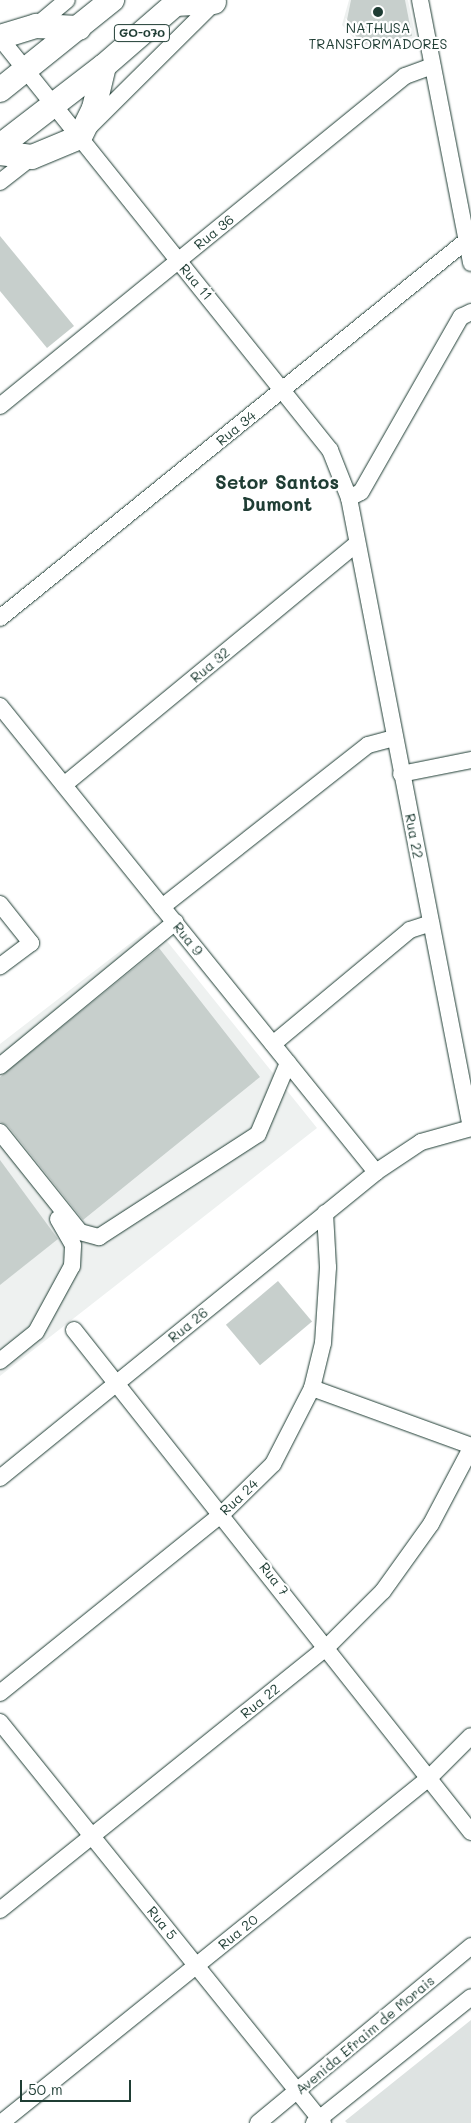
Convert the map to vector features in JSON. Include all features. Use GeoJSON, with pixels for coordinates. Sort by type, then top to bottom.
{"type":"FeatureCollection","features":[{"type":"Feature","properties":{"kind":"highway","name":"GO-070"},"geometry":{"type":"LineString","coordinates":[[0,90],[79,28],[109,1]]}},
{"type":"Feature","properties":{"kind":"highway"},"geometry":{"type":"LineString","coordinates":[[177,2],[216,1]]}},
{"type":"Feature","properties":{"kind":"highway","name":"GO-070"},"geometry":{"type":"LineString","coordinates":[[0,146],[50,104],[104,66],[177,2]]}},
{"type":"Feature","properties":{"kind":"highway"},"geometry":{"type":"LineString","coordinates":[[0,37],[36,26],[79,28]]}},
{"type":"Feature","properties":{"kind":"highway"},"geometry":{"type":"LineString","coordinates":[[0,153],[32,157],[80,137],[94,108],[104,66]]}},
{"type":"Feature","properties":{"kind":"street"},"geometry":{"type":"LineString","coordinates":[[36,26],[67,0]]}},
{"type":"Feature","properties":{"kind":"street"},"geometry":{"type":"LineString","coordinates":[[420,0],[432,66],[469,239],[471,263]]}},
{"type":"Feature","properties":{"kind":"street"},"geometry":{"type":"LineString","coordinates":[[80,137],[216,1]]}},
{"type":"Feature","properties":{"kind":"street","name":"Rua 11"},"geometry":{"type":"LineString","coordinates":[[0,37],[50,104],[80,137],[178,261],[284,389],[330,450],[349,498],[356,544]]}},
{"type":"Feature","properties":{"kind":"street","name":"Rua 36"},"geometry":{"type":"LineString","coordinates":[[0,406],[404,76],[432,66]]}},
{"type":"Feature","properties":{"kind":"street"},"geometry":{"type":"LineString","coordinates":[[0,182],[32,157]]}},
{"type":"Feature","properties":{"kind":"street","name":"Rua 34"},"geometry":{"type":"LineString","coordinates":[[0,618],[469,239]]}},
{"type":"Feature","properties":{"kind":"street"},"geometry":{"type":"LineString","coordinates":[[349,498],[361,492],[461,316],[471,312]]}},
{"type":"Feature","properties":{"kind":"street","name":"Rua 22"},"geometry":{"type":"LineString","coordinates":[[356,544],[471,1128]]}},
{"type":"Feature","properties":{"kind":"street","name":"Rua 32"},"geometry":{"type":"LineString","coordinates":[[64,785],[356,544]]}},
{"type":"Feature","properties":{"kind":"street","name":"Rua 9"},"geometry":{"type":"LineString","coordinates":[[0,706],[376,1172]]}},
{"type":"Feature","properties":{"kind":"street"},"geometry":{"type":"LineString","coordinates":[[162,907],[368,745],[394,738]]}},
{"type":"Feature","properties":{"kind":"street"},"geometry":{"type":"LineString","coordinates":[[401,774],[471,760]]}},
{"type":"Feature","properties":{"kind":"street"},"geometry":{"type":"LineString","coordinates":[[0,904],[31,943],[0,966]]}},
{"type":"Feature","properties":{"kind":"street"},"geometry":{"type":"LineString","coordinates":[[0,1066],[175,922]]}},
{"type":"Feature","properties":{"kind":"street"},"geometry":{"type":"LineString","coordinates":[[273,1044],[410,930],[431,923]]}},
{"type":"Feature","properties":{"kind":"street"},"geometry":{"type":"LineString","coordinates":[[0,1132],[80,1232],[99,1237],[258,1134],[288,1063]]}},
{"type":"Feature","properties":{"kind":"street","name":"Rua 26"},"geometry":{"type":"LineString","coordinates":[[0,1478],[376,1172],[421,1142],[471,1128]]}},
{"type":"Feature","properties":{"kind":"street"},"geometry":{"type":"LineString","coordinates":[[0,1148],[68,1233],[74,1256],[36,1332],[0,1361]]}},
{"type":"Feature","properties":{"kind":"street","name":"Rua 24"},"geometry":{"type":"LineString","coordinates":[[0,1693],[223,1513],[273,1464],[312,1388],[323,1343],[328,1267],[325,1213]]}},
{"type":"Feature","properties":{"kind":"street","name":"Rua 7"},"geometry":{"type":"LineString","coordinates":[[74,1330],[223,1513],[471,1832]]}},
{"type":"Feature","properties":{"kind":"street"},"geometry":{"type":"LineString","coordinates":[[312,1388],[471,1447]]}},
{"type":"Feature","properties":{"kind":"street","name":"Rua 22"},"geometry":{"type":"LineString","coordinates":[[0,1910],[327,1647],[383,1591],[431,1524],[471,1447]]}},
{"type":"Feature","properties":{"kind":"street","name":"Rua 5"},"geometry":{"type":"LineString","coordinates":[[0,1722],[297,2091],[319,2122]]}},
{"type":"Feature","properties":{"kind":"street","name":"Rua 20"},"geometry":{"type":"LineString","coordinates":[[1,2123],[429,1778],[471,1736]]}},
{"type":"Feature","properties":{"kind":"street","name":"Avenida Efraim de Morais"},"geometry":{"type":"LineString","coordinates":[[258,2123],[471,1946]]}},
{"type":"Feature","properties":{"kind":"street"},"geometry":{"type":"LineString","coordinates":[[319,2122],[471,1997]]}},
{"type":"Feature","properties":{"kind":"shaded area","name":"NATHUSA TRANSFORMADORES"},"geometry":{"type":"Polygon","coordinates":[[[349,0],[408,0],[416,38],[362,47],[342,25],[349,0]]]}},
{"type":"Feature","properties":{"kind":"shaded area"},"geometry":{"type":"Polygon","coordinates":[[[154,925],[317,1128],[0,1376],[0,1044],[154,925]]]}},
{"type":"Feature","properties":{"kind":"shaded area"},"geometry":{"type":"Polygon","coordinates":[[[471,2020],[471,2123],[347,2123],[345,2121],[471,2020]]]}},
{"type":"Feature","properties":{"kind":"building","name":"NATHUSA TRANSFORMADORES"},"geometry":{"type":"Polygon","coordinates":[[[351,0],[405,0],[412,36],[363,44],[346,25],[351,0]]]}},
{"type":"Feature","properties":{"kind":"building"},"geometry":{"type":"Polygon","coordinates":[[[0,236],[74,326],[47,348],[0,291],[0,236]]]}},
{"type":"Feature","properties":{"kind":"building"},"geometry":{"type":"Polygon","coordinates":[[[159,948],[260,1077],[83,1220],[8,1126],[0,1122],[0,1077],[159,948]]]}},
{"type":"Feature","properties":{"kind":"building"},"geometry":{"type":"Polygon","coordinates":[[[0,1160],[58,1239],[0,1285],[0,1160]]]}},
{"type":"Feature","properties":{"kind":"building"},"geometry":{"type":"Polygon","coordinates":[[[278,1281],[312,1322],[260,1365],[226,1325],[278,1281]]]}},
{"type":"Feature","properties":{"kind":"place","name":"NATHUSA TRANSFORMADORES"},"geometry":{"type":"Point","coordinates":[378,12]}},
{"type":"Feature","properties":{"kind":"district","name":"Setor Santos Dumont"},"geometry":{"type":"Point","coordinates":[277,493]}}]}
